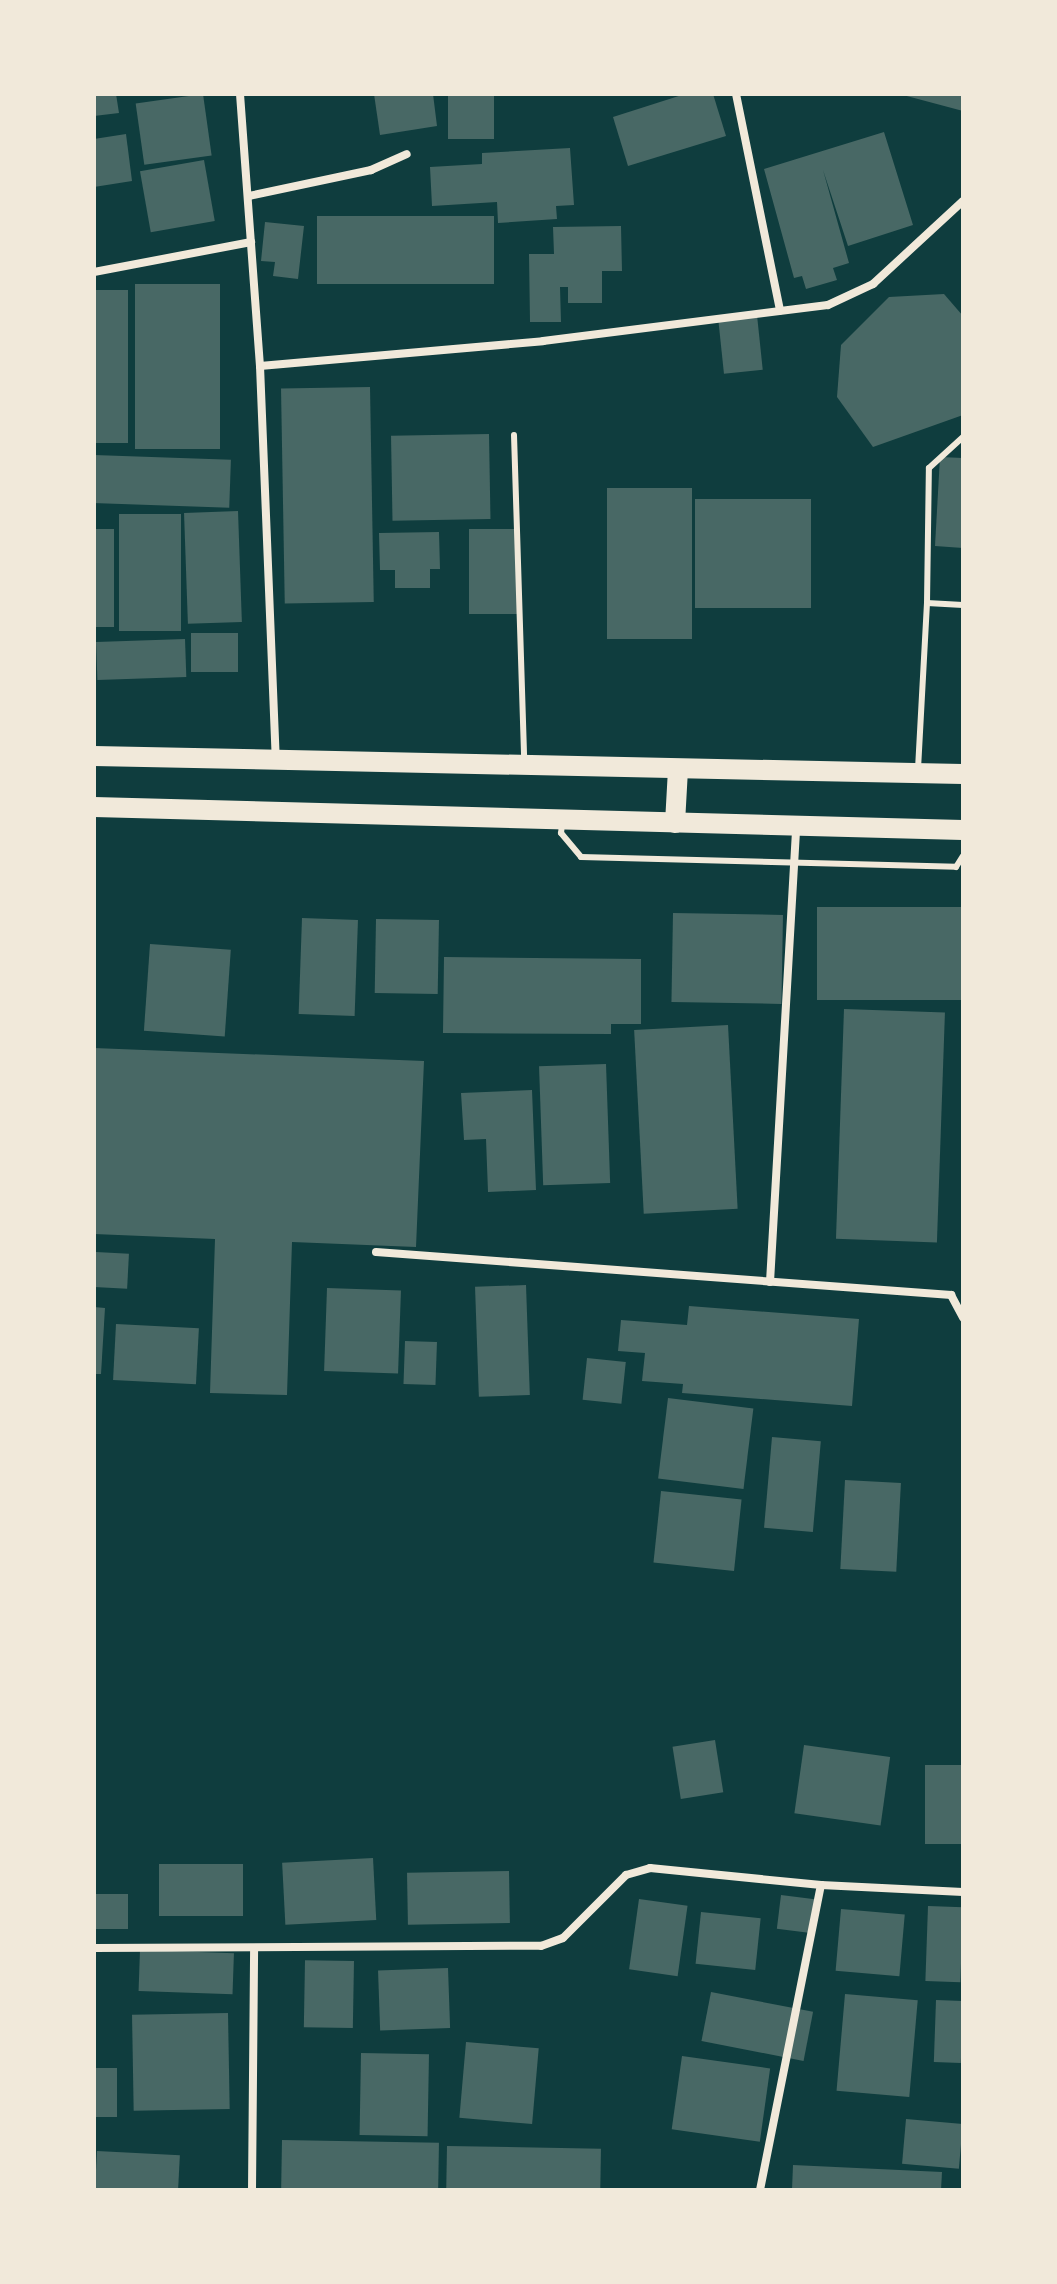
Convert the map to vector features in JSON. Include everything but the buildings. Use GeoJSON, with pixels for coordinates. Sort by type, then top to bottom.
{"type":"FeatureCollection","features":[{"type":"Feature","properties":{"kind":"main road"},"geometry":{"type":"LineString","coordinates":[[94,756],[963,774]]}},
{"type":"Feature","properties":{"kind":"main road"},"geometry":{"type":"LineString","coordinates":[[675,823],[678,769]]}},
{"type":"Feature","properties":{"kind":"main road"},"geometry":{"type":"LineString","coordinates":[[94,807],[963,830]]}},
{"type":"Feature","properties":{"kind":"street"},"geometry":{"type":"LineString","coordinates":[[240,94],[260,366],[276,759]]}},
{"type":"Feature","properties":{"kind":"street"},"geometry":{"type":"LineString","coordinates":[[736,94],[780,311]]}},
{"type":"Feature","properties":{"kind":"street"},"geometry":{"type":"LineString","coordinates":[[249,196],[371,170],[407,154]]}},
{"type":"Feature","properties":{"kind":"street"},"geometry":{"type":"LineString","coordinates":[[260,366],[543,341],[828,305],[860,292],[963,201]]}},
{"type":"Feature","properties":{"kind":"street"},"geometry":{"type":"LineString","coordinates":[[94,272],[251,242]]}},
{"type":"Feature","properties":{"kind":"street"},"geometry":{"type":"LineString","coordinates":[[770,1282],[796,825]]}},
{"type":"Feature","properties":{"kind":"street"},"geometry":{"type":"LineString","coordinates":[[376,1252],[951,1295],[963,1318]]}},
{"type":"Feature","properties":{"kind":"street"},"geometry":{"type":"LineString","coordinates":[[94,1948],[541,1946],[563,1938],[596,1901],[626,1875],[641,1869],[821,1885],[963,1892]]}},
{"type":"Feature","properties":{"kind":"street"},"geometry":{"type":"LineString","coordinates":[[760,2190],[821,1885]]}},
{"type":"Feature","properties":{"kind":"street"},"geometry":{"type":"LineString","coordinates":[[252,2190],[254,1948]]}},
{"type":"Feature","properties":{"kind":"lane"},"geometry":{"type":"LineString","coordinates":[[514,435],[524,764]]}},
{"type":"Feature","properties":{"kind":"lane"},"geometry":{"type":"LineString","coordinates":[[918,772],[927,603],[929,468],[963,437]]}},
{"type":"Feature","properties":{"kind":"lane"},"geometry":{"type":"LineString","coordinates":[[927,603],[963,605]]}},
{"type":"Feature","properties":{"kind":"lane"},"geometry":{"type":"LineString","coordinates":[[562,820],[561,833],[581,857],[956,867],[963,856]]}}]}
